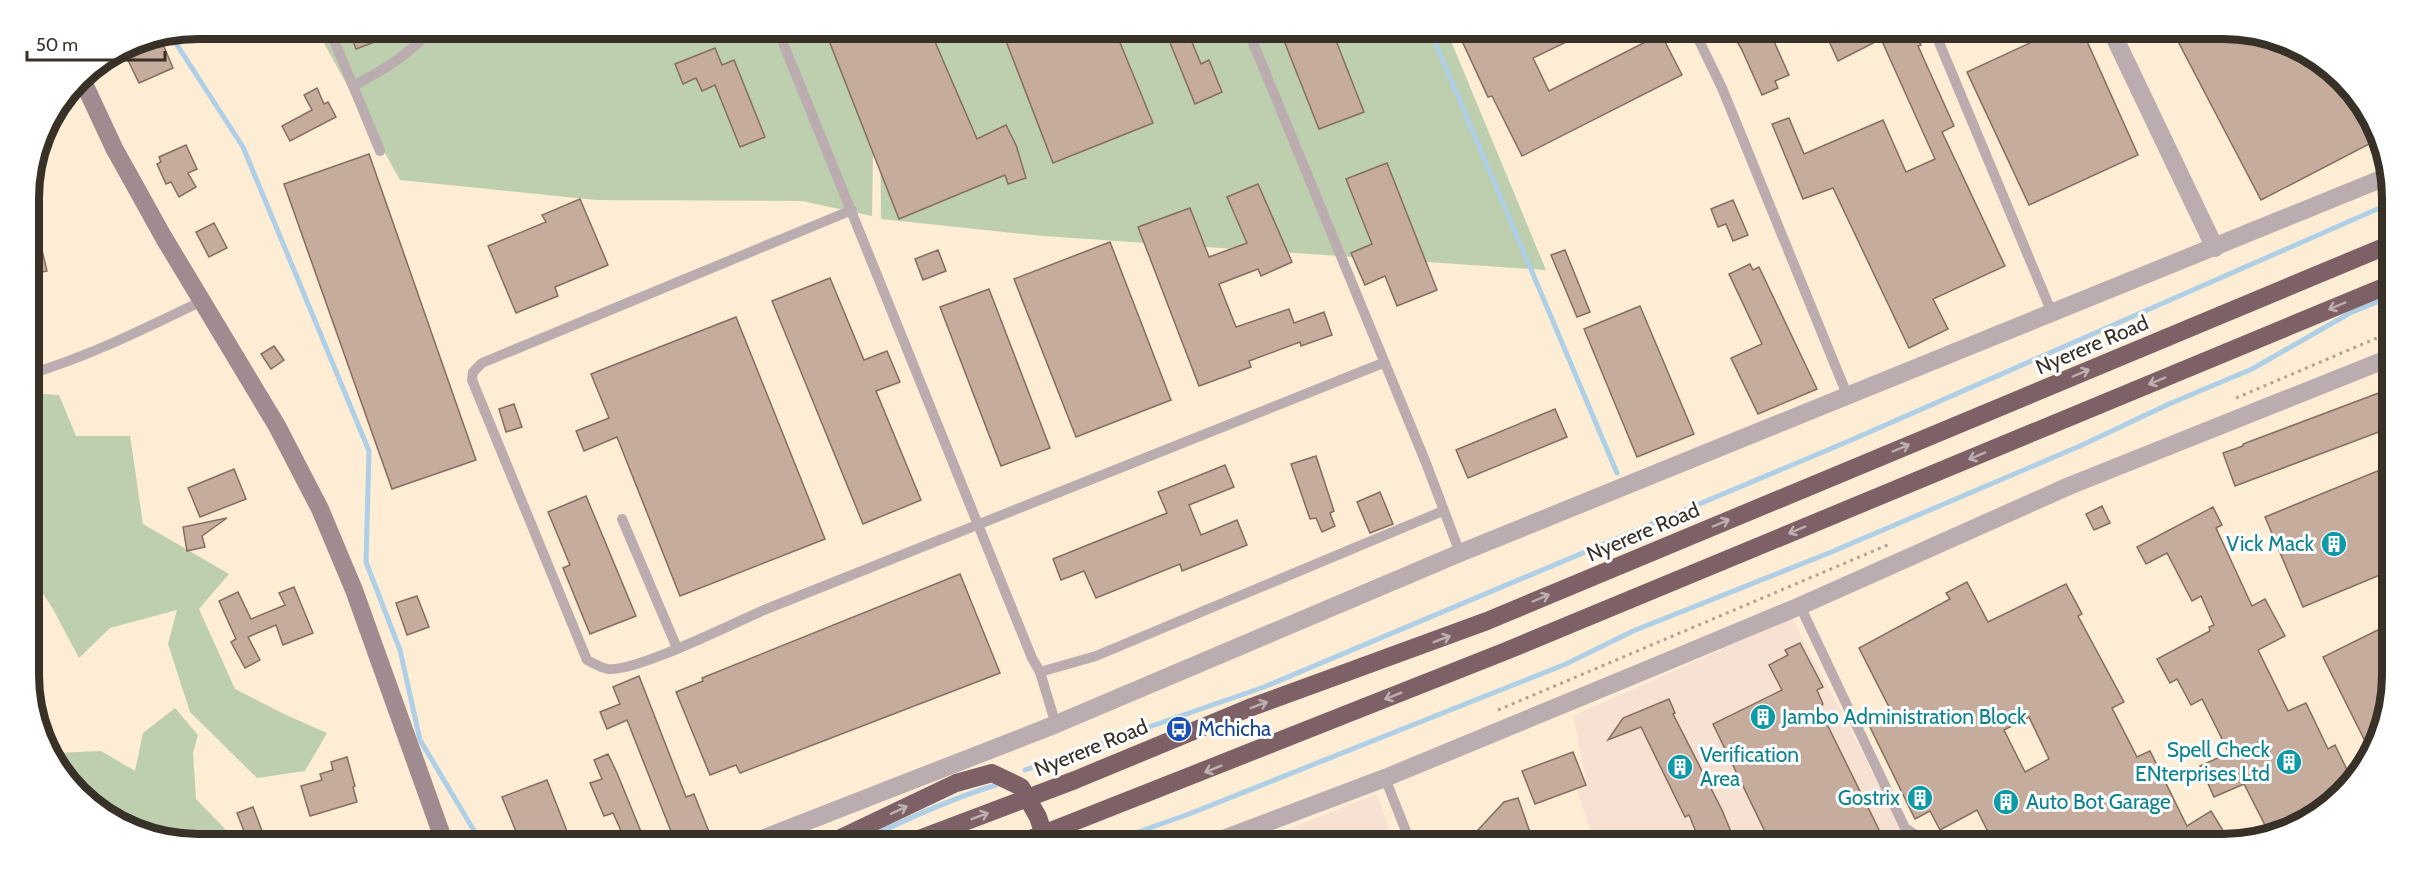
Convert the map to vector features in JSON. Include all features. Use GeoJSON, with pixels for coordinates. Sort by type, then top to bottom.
{"type":"FeatureCollection","features":[{"type":"Feature","properties":{"kind":"highway","name":"Nyerere Road"},"geometry":{"type":"LineString","coordinates":[[933,834],[1250,708],[1487,621],[2382,248]]}},
{"type":"Feature","properties":{"kind":"highway"},"geometry":{"type":"LineString","coordinates":[[1060,834],[2382,288]]}},
{"type":"Feature","properties":{"kind":"highway"},"geometry":{"type":"LineString","coordinates":[[849,834],[956,783],[992,773],[1021,786],[1038,818],[1043,834]]}},
{"type":"Feature","properties":{"kind":"street"},"geometry":{"type":"LineString","coordinates":[[2115,39],[2215,248]]}},
{"type":"Feature","properties":{"kind":"street"},"geometry":{"type":"LineString","coordinates":[[85,87],[114,148],[164,238],[277,426],[320,509],[354,590],[441,834]]}},
{"type":"Feature","properties":{"kind":"street"},"geometry":{"type":"LineString","coordinates":[[775,834],[1056,725],[1460,553],[2381,180]]}},
{"type":"Feature","properties":{"kind":"street"},"geometry":{"type":"LineString","coordinates":[[1221,834],[1385,778],[1800,606],[2069,486],[2382,361]]}},
{"type":"Feature","properties":{"kind":"lane"},"geometry":{"type":"LineString","coordinates":[[334,39],[380,151]]}},
{"type":"Feature","properties":{"kind":"lane"},"geometry":{"type":"LineString","coordinates":[[353,86],[394,64],[410,52],[421,39]]}},
{"type":"Feature","properties":{"kind":"lane"},"geometry":{"type":"LineString","coordinates":[[782,39],[1032,658],[1040,672],[1056,725]]}},
{"type":"Feature","properties":{"kind":"lane"},"geometry":{"type":"LineString","coordinates":[[1251,39],[1460,553]]}},
{"type":"Feature","properties":{"kind":"lane"},"geometry":{"type":"LineString","coordinates":[[1699,39],[1722,88],[1848,396]]}},
{"type":"Feature","properties":{"kind":"lane"},"geometry":{"type":"LineString","coordinates":[[1938,39],[2052,313]]}},
{"type":"Feature","properties":{"kind":"lane"},"geometry":{"type":"LineString","coordinates":[[852,210],[482,363],[473,372],[472,381],[586,660],[607,669],[622,668],[677,648],[764,610],[1383,363]]}},
{"type":"Feature","properties":{"kind":"lane"},"geometry":{"type":"LineString","coordinates":[[39,371],[123,339],[202,301]]}},
{"type":"Feature","properties":{"kind":"lane"},"geometry":{"type":"LineString","coordinates":[[1040,672],[1096,656],[1443,511]]}},
{"type":"Feature","properties":{"kind":"lane"},"geometry":{"type":"LineString","coordinates":[[622,519],[677,648]]}},
{"type":"Feature","properties":{"kind":"lane"},"geometry":{"type":"LineString","coordinates":[[1800,606],[1905,828],[1915,834]]}},
{"type":"Feature","properties":{"kind":"lane"},"geometry":{"type":"LineString","coordinates":[[1385,778],[1407,834]]}},
{"type":"Feature","properties":{"kind":"path"},"geometry":{"type":"LineString","coordinates":[[2233,399],[2382,336]]}},
{"type":"Feature","properties":{"kind":"path"},"geometry":{"type":"LineString","coordinates":[[1494,711],[1893,543]]}},
{"type":"Feature","properties":{"kind":"shaded area"},"geometry":{"type":"Polygon","coordinates":[[[1792,618],[1905,834],[1592,834],[1577,790],[1587,785],[1573,716],[1792,618]]]}},
{"type":"Feature","properties":{"kind":"shaded area"},"geometry":{"type":"Polygon","coordinates":[[[1377,794],[1391,834],[1275,834],[1377,794]]]}},
{"type":"Feature","properties":{"kind":"green space"},"geometry":{"type":"Polygon","coordinates":[[[322,39],[875,39],[872,216],[802,201],[596,200],[400,180],[322,39]]]}},
{"type":"Feature","properties":{"kind":"green space"},"geometry":{"type":"Polygon","coordinates":[[[879,39],[1450,39],[1546,270],[1043,236],[881,219],[879,39]]]}},
{"type":"Feature","properties":{"kind":"green space"},"geometry":{"type":"Polygon","coordinates":[[[39,394],[59,395],[76,436],[130,436],[143,524],[229,574],[199,609],[235,689],[327,733],[305,771],[257,778],[190,712],[168,644],[177,610],[110,628],[79,658],[39,587],[39,394]]]}},
{"type":"Feature","properties":{"kind":"green space"},"geometry":{"type":"Polygon","coordinates":[[[175,708],[198,735],[193,753],[196,799],[227,831],[177,833],[147,826],[128,818],[93,795],[78,780],[60,753],[101,751],[135,771],[143,733],[175,708]]]}},
{"type":"Feature","properties":{"kind":"building"},"geometry":{"type":"Polygon","coordinates":[[[352,39],[382,39],[356,49],[352,39]]]}},
{"type":"Feature","properties":{"kind":"building"},"geometry":{"type":"Polygon","coordinates":[[[828,39],[934,39],[977,139],[1006,125],[1016,145],[1026,178],[1008,184],[1005,175],[899,219],[828,39]]]}},
{"type":"Feature","properties":{"kind":"building"},"geometry":{"type":"Polygon","coordinates":[[[1005,39],[1119,39],[1153,123],[1053,163],[1005,39]]]}},
{"type":"Feature","properties":{"kind":"building"},"geometry":{"type":"Polygon","coordinates":[[[1168,39],[1191,39],[1201,64],[1209,60],[1222,92],[1195,104],[1168,39]]]}},
{"type":"Feature","properties":{"kind":"building"},"geometry":{"type":"Polygon","coordinates":[[[1283,39],[1335,39],[1364,112],[1319,129],[1283,39]]]}},
{"type":"Feature","properties":{"kind":"building"},"geometry":{"type":"Polygon","coordinates":[[[1461,39],[1572,39],[1533,58],[1549,91],[1651,39],[1664,39],[1682,75],[1522,156],[1492,96],[1488,97],[1461,39]]]}},
{"type":"Feature","properties":{"kind":"building"},"geometry":{"type":"Polygon","coordinates":[[[1736,39],[1773,39],[1789,75],[1775,81],[1778,88],[1762,95],[1736,39]]]}},
{"type":"Feature","properties":{"kind":"building"},"geometry":{"type":"Polygon","coordinates":[[[1828,39],[1881,39],[1838,61],[1828,39]]]}},
{"type":"Feature","properties":{"kind":"building"},"geometry":{"type":"Polygon","coordinates":[[[1881,39],[1918,39],[1921,45],[1918,46],[1954,126],[1942,132],[2005,266],[1933,299],[1948,329],[1909,348],[1833,188],[1803,199],[1772,124],[1789,118],[1804,154],[1883,120],[1906,172],[1935,159],[1881,39]]]}},
{"type":"Feature","properties":{"kind":"building"},"geometry":{"type":"Polygon","coordinates":[[[2028,39],[2086,39],[2138,155],[2029,205],[1967,72],[2030,43],[2028,39]]]}},
{"type":"Feature","properties":{"kind":"building"},"geometry":{"type":"Polygon","coordinates":[[[2177,39],[2233,39],[2254,42],[2284,51],[2320,72],[2349,101],[2361,118],[2372,143],[2261,200],[2177,39]]]}},
{"type":"Feature","properties":{"kind":"building"},"geometry":{"type":"Polygon","coordinates":[[[162,43],[173,68],[139,83],[127,58],[162,43]]]}},
{"type":"Feature","properties":{"kind":"building"},"geometry":{"type":"Polygon","coordinates":[[[715,48],[722,65],[734,60],[765,137],[740,147],[715,85],[702,91],[696,78],[683,84],[675,64],[715,48]]]}},
{"type":"Feature","properties":{"kind":"building"},"geometry":{"type":"Polygon","coordinates":[[[317,88],[324,104],[328,102],[336,117],[290,141],[282,126],[312,110],[304,95],[317,88]]]}},
{"type":"Feature","properties":{"kind":"building"},"geometry":{"type":"Polygon","coordinates":[[[186,145],[197,169],[188,173],[196,187],[179,197],[171,182],[166,184],[157,164],[161,162],[159,157],[186,145]]]}},
{"type":"Feature","properties":{"kind":"building"},"geometry":{"type":"Polygon","coordinates":[[[369,154],[476,460],[392,489],[284,184],[369,154]]]}},
{"type":"Feature","properties":{"kind":"building"},"geometry":{"type":"Polygon","coordinates":[[[1387,163],[1437,290],[1397,306],[1385,276],[1365,285],[1351,253],[1372,244],[1346,179],[1387,163]]]}},
{"type":"Feature","properties":{"kind":"building"},"geometry":{"type":"Polygon","coordinates":[[[1258,184],[1292,262],[1261,276],[1258,269],[1219,284],[1236,327],[1289,309],[1294,323],[1324,312],[1332,335],[1301,346],[1300,342],[1249,361],[1251,367],[1199,386],[1138,227],[1190,208],[1209,257],[1247,243],[1227,197],[1258,184]]]}},
{"type":"Feature","properties":{"kind":"building"},"geometry":{"type":"Polygon","coordinates":[[[580,199],[608,265],[555,287],[558,296],[516,313],[488,246],[546,222],[542,215],[580,199]]]}},
{"type":"Feature","properties":{"kind":"building"},"geometry":{"type":"Polygon","coordinates":[[[1733,200],[1748,235],[1733,241],[1726,224],[1718,227],[1711,209],[1733,200]]]}},
{"type":"Feature","properties":{"kind":"building"},"geometry":{"type":"Polygon","coordinates":[[[214,223],[227,248],[209,257],[196,232],[214,223]]]}},
{"type":"Feature","properties":{"kind":"building"},"geometry":{"type":"Polygon","coordinates":[[[39,238],[47,271],[39,273],[39,238]]]}},
{"type":"Feature","properties":{"kind":"building"},"geometry":{"type":"Polygon","coordinates":[[[1110,242],[1171,400],[1076,437],[1014,279],[1110,242]]]}},
{"type":"Feature","properties":{"kind":"building"},"geometry":{"type":"Polygon","coordinates":[[[938,250],[946,271],[923,280],[915,259],[938,250]]]}},
{"type":"Feature","properties":{"kind":"building"},"geometry":{"type":"Polygon","coordinates":[[[1565,250],[1590,312],[1577,317],[1551,255],[1565,250]]]}},
{"type":"Feature","properties":{"kind":"building"},"geometry":{"type":"Polygon","coordinates":[[[1750,264],[1753,270],[1759,267],[1817,389],[1758,414],[1731,358],[1762,344],[1729,274],[1750,264]]]}},
{"type":"Feature","properties":{"kind":"building"},"geometry":{"type":"Polygon","coordinates":[[[830,278],[864,360],[887,351],[900,382],[876,391],[921,500],[863,524],[772,301],[830,278]]]}},
{"type":"Feature","properties":{"kind":"building"},"geometry":{"type":"Polygon","coordinates":[[[989,289],[1050,448],[1001,466],[940,307],[989,289]]]}},
{"type":"Feature","properties":{"kind":"building"},"geometry":{"type":"Polygon","coordinates":[[[1640,306],[1694,434],[1637,457],[1584,329],[1640,306]]]}},
{"type":"Feature","properties":{"kind":"building"},"geometry":{"type":"Polygon","coordinates":[[[736,317],[825,539],[680,596],[617,437],[584,451],[576,431],[609,418],[591,374],[736,317]]]}},
{"type":"Feature","properties":{"kind":"building"},"geometry":{"type":"Polygon","coordinates":[[[274,346],[284,360],[271,369],[261,354],[274,346]]]}},
{"type":"Feature","properties":{"kind":"building","name":"Vick Mack"},"geometry":{"type":"Polygon","coordinates":[[[2382,392],[2382,431],[2235,486],[2223,453],[2243,446],[2243,444],[2382,392]]]}},
{"type":"Feature","properties":{"kind":"building"},"geometry":{"type":"Polygon","coordinates":[[[514,404],[522,427],[506,432],[499,409],[514,404]]]}},
{"type":"Feature","properties":{"kind":"building"},"geometry":{"type":"Polygon","coordinates":[[[1555,409],[1567,437],[1468,478],[1456,450],[1555,409]]]}},
{"type":"Feature","properties":{"kind":"building"},"geometry":{"type":"Polygon","coordinates":[[[1316,456],[1334,511],[1330,513],[1335,526],[1322,532],[1316,518],[1310,519],[1291,464],[1316,456]]]}},
{"type":"Feature","properties":{"kind":"building"},"geometry":{"type":"Polygon","coordinates":[[[1225,465],[1234,487],[1189,505],[1201,535],[1237,520],[1247,545],[1182,571],[1180,564],[1096,598],[1084,571],[1061,580],[1053,559],[1167,513],[1158,492],[1225,465]]]}},
{"type":"Feature","properties":{"kind":"building"},"geometry":{"type":"Polygon","coordinates":[[[234,469],[246,499],[200,517],[188,488],[234,469]]]}},
{"type":"Feature","properties":{"kind":"building","name":"Vick Mack"},"geometry":{"type":"Polygon","coordinates":[[[2382,469],[2382,574],[2303,607],[2265,517],[2382,469]]]}},
{"type":"Feature","properties":{"kind":"building"},"geometry":{"type":"Polygon","coordinates":[[[1380,492],[1393,524],[1370,533],[1357,502],[1380,492]]]}},
{"type":"Feature","properties":{"kind":"building"},"geometry":{"type":"Polygon","coordinates":[[[586,496],[636,616],[590,634],[563,568],[570,565],[548,512],[586,496]]]}},
{"type":"Feature","properties":{"kind":"building"},"geometry":{"type":"Polygon","coordinates":[[[2102,506],[2110,523],[2094,530],[2086,514],[2102,506]]]}},
{"type":"Feature","properties":{"kind":"building"},"geometry":{"type":"Polygon","coordinates":[[[2213,507],[2222,525],[2216,528],[2252,606],[2265,599],[2285,636],[2258,650],[2288,711],[2306,703],[2328,749],[2335,745],[2348,773],[2320,801],[2302,813],[2267,828],[2244,784],[2214,797],[2200,766],[2229,753],[2202,699],[2191,705],[2177,679],[2170,683],[2157,659],[2210,631],[2209,627],[2214,625],[2201,596],[2192,601],[2167,553],[2146,564],[2137,547],[2213,507]]]}},
{"type":"Feature","properties":{"kind":"building"},"geometry":{"type":"Polygon","coordinates":[[[227,518],[202,536],[205,547],[187,551],[183,527],[227,518]]]}},
{"type":"Feature","properties":{"kind":"building"},"geometry":{"type":"Polygon","coordinates":[[[960,574],[1000,673],[740,773],[736,765],[710,775],[676,692],[703,681],[702,678],[960,574]]]}},
{"type":"Feature","properties":{"kind":"building"},"geometry":{"type":"Polygon","coordinates":[[[1967,582],[1988,622],[2066,584],[2082,614],[2078,616],[2124,702],[2112,708],[2137,757],[2150,751],[2187,826],[2211,811],[2224,832],[2220,834],[1989,834],[1977,810],[1940,830],[1930,811],[1915,819],[1868,723],[1891,711],[1859,648],[1950,599],[1946,593],[1967,582]],[[2029,717],[2004,730],[2025,772],[2049,759],[2029,717]]]}},
{"type":"Feature","properties":{"kind":"building"},"geometry":{"type":"Polygon","coordinates":[[[294,587],[313,633],[283,645],[276,625],[248,637],[260,660],[245,668],[231,642],[236,639],[219,601],[238,592],[251,619],[285,605],[279,593],[294,587]]]}},
{"type":"Feature","properties":{"kind":"building"},"geometry":{"type":"Polygon","coordinates":[[[417,596],[429,627],[407,635],[396,603],[417,596]]]}},
{"type":"Feature","properties":{"kind":"building"},"geometry":{"type":"Polygon","coordinates":[[[2382,628],[2381,696],[2374,726],[2366,744],[2323,657],[2382,628]]]}},
{"type":"Feature","properties":{"kind":"building"},"geometry":{"type":"Polygon","coordinates":[[[1800,643],[1823,687],[1817,690],[1823,704],[1819,708],[1881,834],[1766,834],[1713,724],[1782,690],[1769,665],[1788,655],[1785,650],[1800,643]]]}},
{"type":"Feature","properties":{"kind":"building"},"geometry":{"type":"Polygon","coordinates":[[[639,676],[686,797],[694,794],[710,834],[672,834],[627,720],[607,729],[600,712],[620,704],[613,687],[639,676]]]}},
{"type":"Feature","properties":{"kind":"building","name":"Verification Area"},"geometry":{"type":"Polygon","coordinates":[[[1669,699],[1675,713],[1673,714],[1732,834],[1697,834],[1689,815],[1685,817],[1641,727],[1608,740],[1623,718],[1669,699]]]}},
{"type":"Feature","properties":{"kind":"building"},"geometry":{"type":"Polygon","coordinates":[[[1573,752],[1586,785],[1535,804],[1522,771],[1573,752]]]}},
{"type":"Feature","properties":{"kind":"building"},"geometry":{"type":"Polygon","coordinates":[[[608,754],[642,834],[622,834],[613,813],[604,816],[590,783],[602,779],[594,760],[608,754]]]}},
{"type":"Feature","properties":{"kind":"building"},"geometry":{"type":"Polygon","coordinates":[[[347,757],[357,802],[310,816],[301,786],[322,780],[320,774],[333,770],[331,762],[347,757]]]}},
{"type":"Feature","properties":{"kind":"building"},"geometry":{"type":"Polygon","coordinates":[[[547,780],[568,834],[517,834],[502,797],[547,780]]]}},
{"type":"Feature","properties":{"kind":"building"},"geometry":{"type":"Polygon","coordinates":[[[1518,798],[1531,834],[1474,834],[1504,802],[1518,798]]]}},
{"type":"Feature","properties":{"kind":"building"},"geometry":{"type":"Polygon","coordinates":[[[253,807],[263,834],[245,834],[237,813],[253,807]]]}},
{"type":"Feature","properties":{"kind":"waterway"},"geometry":{"type":"LineString","coordinates":[[1434,39],[1617,473]]}},
{"type":"Feature","properties":{"kind":"waterway"},"geometry":{"type":"LineString","coordinates":[[174,41],[243,147],[369,451],[366,562],[400,650],[420,740],[476,834]]}},
{"type":"Feature","properties":{"kind":"waterway"},"geometry":{"type":"LineString","coordinates":[[1025,770],[1264,687],[1849,441],[2382,207]]}},
{"type":"Feature","properties":{"kind":"waterway"},"geometry":{"type":"LineString","coordinates":[[1138,832],[1189,814],[1566,664],[1633,631],[1829,553],[2080,446],[2169,404],[2252,369],[2350,313],[2382,300]]}},
{"type":"Feature","properties":{"kind":"waterway"},"geometry":{"type":"LineString","coordinates":[[877,834],[942,804],[996,785]]}},
{"type":"Feature","properties":{"kind":"place","name":"Vick Mack"},"geometry":{"type":"Point","coordinates":[2334,544]}},
{"type":"Feature","properties":{"kind":"place","name":"Jambo Administration Block"},"geometry":{"type":"Point","coordinates":[1763,717]}},
{"type":"Feature","properties":{"kind":"place","name":"Mchicha"},"geometry":{"type":"Point","coordinates":[1179,729]}},
{"type":"Feature","properties":{"kind":"place","name":"Spell Check ENterprises Ltd"},"geometry":{"type":"Point","coordinates":[2289,762]}},
{"type":"Feature","properties":{"kind":"place","name":"Verification Area"},"geometry":{"type":"Point","coordinates":[1680,767]}},
{"type":"Feature","properties":{"kind":"place","name":"Gostrix"},"geometry":{"type":"Point","coordinates":[1920,798]}},
{"type":"Feature","properties":{"kind":"place","name":"Auto Bot Garage"},"geometry":{"type":"Point","coordinates":[2006,802]}}]}
